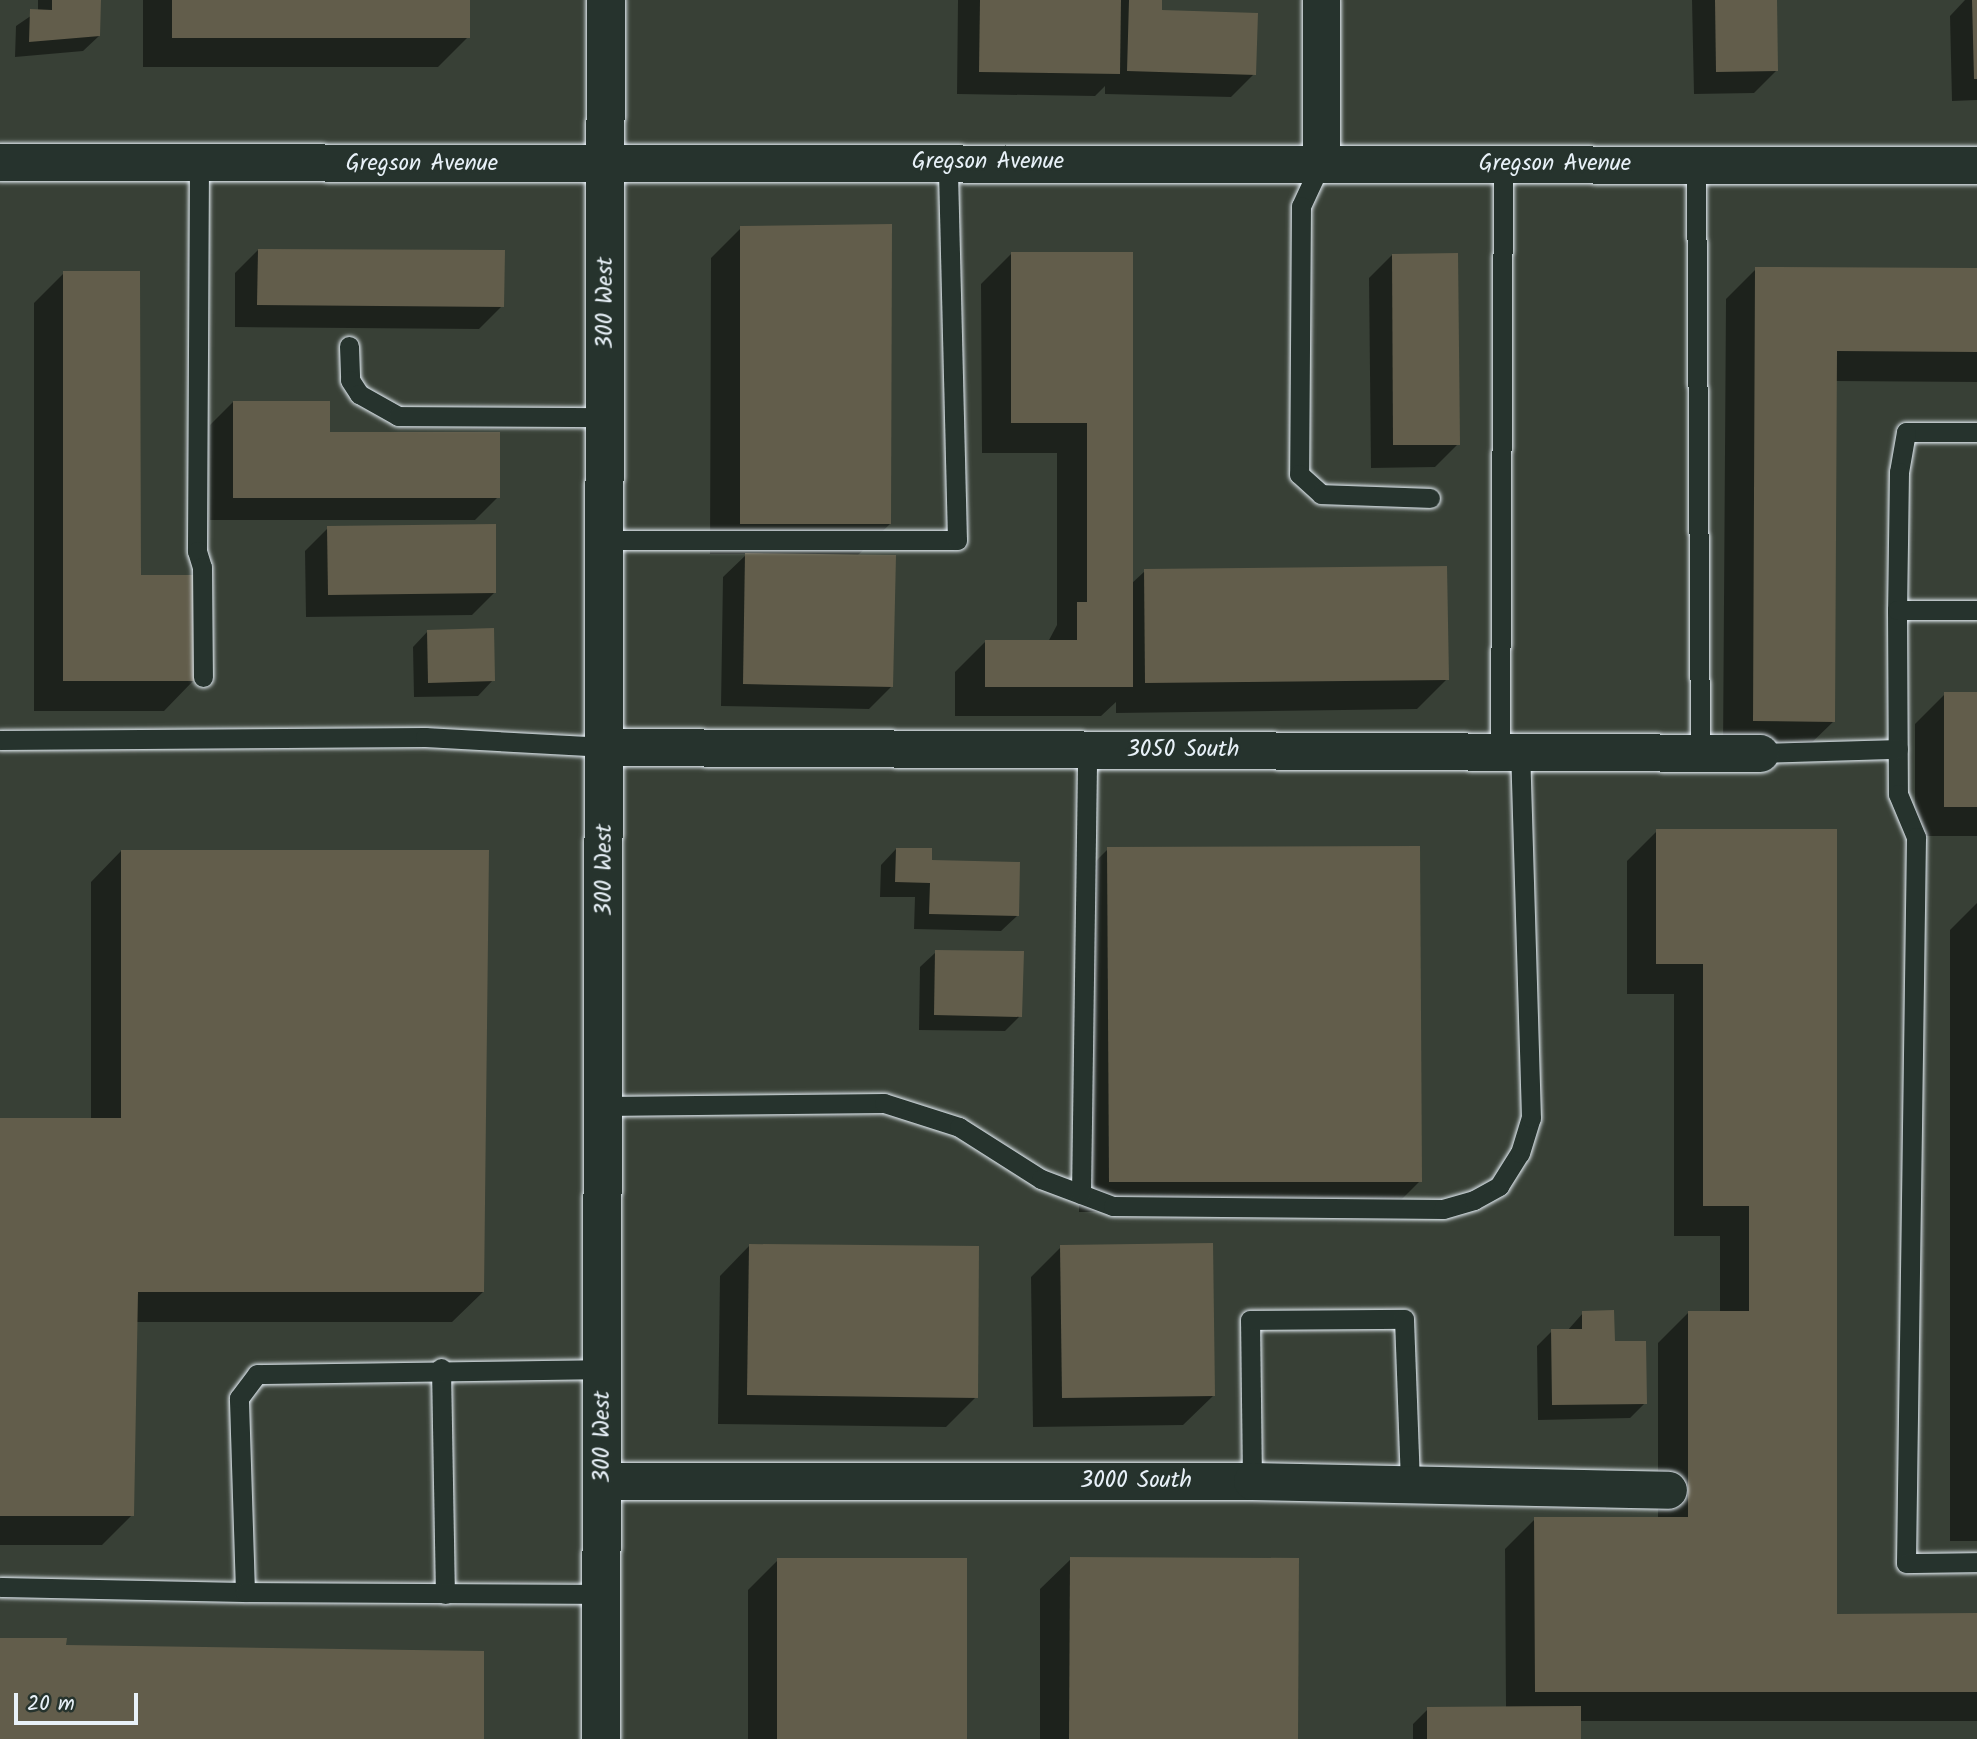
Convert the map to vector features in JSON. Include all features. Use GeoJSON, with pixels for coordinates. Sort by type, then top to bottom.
{"type":"FeatureCollection","features":[{"type":"Feature","properties":{"kind":"main road","name":"300 West"},"geometry":{"type":"LineString","coordinates":[[601,1739],[606,747],[606,0]]}},
{"type":"Feature","properties":{"kind":"street"},"geometry":{"type":"LineString","coordinates":[[1321,0],[1321,163]]}},
{"type":"Feature","properties":{"kind":"street","name":"Gregson Avenue"},"geometry":{"type":"LineString","coordinates":[[0,162],[1977,165]]}},
{"type":"Feature","properties":{"kind":"street","name":"3050 South"},"geometry":{"type":"LineString","coordinates":[[606,747],[1760,753]]}},
{"type":"Feature","properties":{"kind":"street","name":"3000 South"},"geometry":{"type":"LineString","coordinates":[[603,1481],[1252,1481],[1668,1490]]}},
{"type":"Feature","properties":{"kind":"lane"},"geometry":{"type":"LineString","coordinates":[[606,540],[957,540],[948,162]]}},
{"type":"Feature","properties":{"kind":"lane"},"geometry":{"type":"LineString","coordinates":[[199,163],[197,551],[202,567],[203,677]]}},
{"type":"Feature","properties":{"kind":"lane"},"geometry":{"type":"LineString","coordinates":[[1321,163],[1301,206],[1299,474],[1321,494],[1430,498]]}},
{"type":"Feature","properties":{"kind":"lane"},"geometry":{"type":"LineString","coordinates":[[604,1106],[884,1103],[959,1127],[998,1157],[1113,1206],[1443,1209],[1499,1186],[1520,1153],[1531,1118],[1510,751],[1503,163]]}},
{"type":"Feature","properties":{"kind":"lane"},"geometry":{"type":"LineString","coordinates":[[1696,164],[1700,753]]}},
{"type":"Feature","properties":{"kind":"lane"},"geometry":{"type":"LineString","coordinates":[[349,346],[350,380],[359,394],[398,416],[606,417]]}},
{"type":"Feature","properties":{"kind":"lane"},"geometry":{"type":"LineString","coordinates":[[1977,432],[1906,432],[1899,472],[1896,610],[1898,794],[1916,837],[1906,1563],[1977,1562]]}},
{"type":"Feature","properties":{"kind":"lane"},"geometry":{"type":"LineString","coordinates":[[1896,610],[1977,610]]}},
{"type":"Feature","properties":{"kind":"lane"},"geometry":{"type":"LineString","coordinates":[[0,740],[425,737],[606,747]]}},
{"type":"Feature","properties":{"kind":"lane"},"geometry":{"type":"LineString","coordinates":[[1760,753],[1898,749]]}},
{"type":"Feature","properties":{"kind":"lane"},"geometry":{"type":"LineString","coordinates":[[1081,1194],[1087,750]]}},
{"type":"Feature","properties":{"kind":"lane"},"geometry":{"type":"LineString","coordinates":[[1252,1481],[1250,1320],[1404,1319],[1410,1484]]}},
{"type":"Feature","properties":{"kind":"lane"},"geometry":{"type":"LineString","coordinates":[[245,1592],[239,1398],[244,1384],[257,1374],[441,1368],[603,1369]]}},
{"type":"Feature","properties":{"kind":"lane"},"geometry":{"type":"LineString","coordinates":[[441,1368],[445,1594]]}},
{"type":"Feature","properties":{"kind":"lane"},"geometry":{"type":"LineString","coordinates":[[0,1587],[245,1592],[603,1594]]}},
{"type":"Feature","properties":{"kind":"shaded area"},"geometry":{"type":"Polygon","coordinates":[[[0,0],[1977,0],[1977,1739],[0,1739],[0,0]]]}},
{"type":"Feature","properties":{"kind":"building"},"geometry":{"type":"Polygon","coordinates":[[[52,0],[101,0],[100,36],[29,42],[30,9],[52,10],[52,0]]]}},
{"type":"Feature","properties":{"kind":"building"},"geometry":{"type":"Polygon","coordinates":[[[172,0],[470,0],[470,38],[172,38],[172,0]]]}},
{"type":"Feature","properties":{"kind":"building"},"geometry":{"type":"Polygon","coordinates":[[[980,0],[1121,0],[1120,74],[979,72],[980,0]]]}},
{"type":"Feature","properties":{"kind":"building"},"geometry":{"type":"Polygon","coordinates":[[[1129,0],[1162,0],[1162,10],[1258,13],[1256,75],[1127,71],[1129,0]]]}},
{"type":"Feature","properties":{"kind":"building"},"geometry":{"type":"Polygon","coordinates":[[[1715,0],[1777,0],[1778,71],[1716,72],[1715,0]]]}},
{"type":"Feature","properties":{"kind":"building"},"geometry":{"type":"Polygon","coordinates":[[[1972,0],[1977,0],[1977,79],[1974,79],[1972,0]]]}},
{"type":"Feature","properties":{"kind":"building"},"geometry":{"type":"Polygon","coordinates":[[[892,224],[891,524],[740,524],[740,226],[892,224]]]}},
{"type":"Feature","properties":{"kind":"building"},"geometry":{"type":"Polygon","coordinates":[[[258,249],[505,250],[504,307],[257,305],[258,249]]]}},
{"type":"Feature","properties":{"kind":"building"},"geometry":{"type":"Polygon","coordinates":[[[1011,252],[1133,252],[1133,687],[985,687],[985,640],[1077,640],[1077,602],[1087,602],[1087,423],[1011,423],[1011,252]]]}},
{"type":"Feature","properties":{"kind":"building"},"geometry":{"type":"Polygon","coordinates":[[[1458,253],[1460,445],[1393,445],[1392,254],[1458,253]]]}},
{"type":"Feature","properties":{"kind":"building"},"geometry":{"type":"Polygon","coordinates":[[[1755,267],[1977,268],[1977,352],[1837,351],[1835,722],[1753,721],[1755,267]]]}},
{"type":"Feature","properties":{"kind":"building"},"geometry":{"type":"Polygon","coordinates":[[[63,271],[140,271],[141,575],[196,575],[196,681],[63,681],[63,271]]]}},
{"type":"Feature","properties":{"kind":"building"},"geometry":{"type":"Polygon","coordinates":[[[233,401],[330,401],[330,432],[500,432],[500,498],[233,498],[233,401]]]}},
{"type":"Feature","properties":{"kind":"building"},"geometry":{"type":"Polygon","coordinates":[[[496,524],[496,593],[328,595],[327,526],[496,524]]]}},
{"type":"Feature","properties":{"kind":"building"},"geometry":{"type":"Polygon","coordinates":[[[745,553],[896,555],[893,687],[743,684],[745,553]]]}},
{"type":"Feature","properties":{"kind":"building"},"geometry":{"type":"Polygon","coordinates":[[[1447,566],[1449,680],[1145,683],[1144,569],[1447,566]]]}},
{"type":"Feature","properties":{"kind":"building"},"geometry":{"type":"Polygon","coordinates":[[[494,628],[495,681],[428,683],[427,630],[494,628]]]}},
{"type":"Feature","properties":{"kind":"building"},"geometry":{"type":"Polygon","coordinates":[[[1944,692],[1977,692],[1977,807],[1944,807],[1944,692]]]}},
{"type":"Feature","properties":{"kind":"building"},"geometry":{"type":"Polygon","coordinates":[[[1656,829],[1837,829],[1837,1614],[1977,1613],[1977,1692],[1535,1692],[1534,1517],[1688,1517],[1688,1311],[1749,1311],[1749,1206],[1703,1206],[1703,964],[1656,964],[1656,829]]]}},
{"type":"Feature","properties":{"kind":"building"},"geometry":{"type":"Polygon","coordinates":[[[1420,846],[1422,1182],[1109,1182],[1107,847],[1420,846]]]}},
{"type":"Feature","properties":{"kind":"building"},"geometry":{"type":"Polygon","coordinates":[[[896,848],[932,848],[932,860],[1020,862],[1019,916],[929,914],[930,883],[895,882],[896,848]]]}},
{"type":"Feature","properties":{"kind":"building"},"geometry":{"type":"Polygon","coordinates":[[[121,850],[489,850],[484,1292],[138,1292],[134,1516],[0,1516],[0,1118],[121,1118],[121,850]]]}},
{"type":"Feature","properties":{"kind":"building"},"geometry":{"type":"Polygon","coordinates":[[[935,950],[1024,951],[1022,1017],[934,1015],[935,950]]]}},
{"type":"Feature","properties":{"kind":"building"},"geometry":{"type":"Polygon","coordinates":[[[1213,1243],[1215,1396],[1062,1398],[1060,1245],[1213,1243]]]}},
{"type":"Feature","properties":{"kind":"building"},"geometry":{"type":"Polygon","coordinates":[[[749,1244],[979,1246],[978,1398],[747,1395],[749,1244]]]}},
{"type":"Feature","properties":{"kind":"building"},"geometry":{"type":"Polygon","coordinates":[[[1614,1310],[1615,1341],[1646,1341],[1647,1404],[1552,1405],[1551,1329],[1582,1329],[1582,1311],[1614,1310]]]}},
{"type":"Feature","properties":{"kind":"building"},"geometry":{"type":"Polygon","coordinates":[[[1070,1557],[1299,1558],[1298,1739],[1069,1739],[1070,1557]]]}},
{"type":"Feature","properties":{"kind":"building"},"geometry":{"type":"Polygon","coordinates":[[[777,1558],[967,1558],[967,1739],[777,1739],[777,1558]]]}},
{"type":"Feature","properties":{"kind":"building"},"geometry":{"type":"Polygon","coordinates":[[[0,1638],[67,1638],[66,1645],[484,1651],[484,1739],[0,1739],[0,1638]]]}},
{"type":"Feature","properties":{"kind":"building"},"geometry":{"type":"Polygon","coordinates":[[[1581,1706],[1581,1739],[1427,1739],[1427,1707],[1581,1706]]]}}]}
